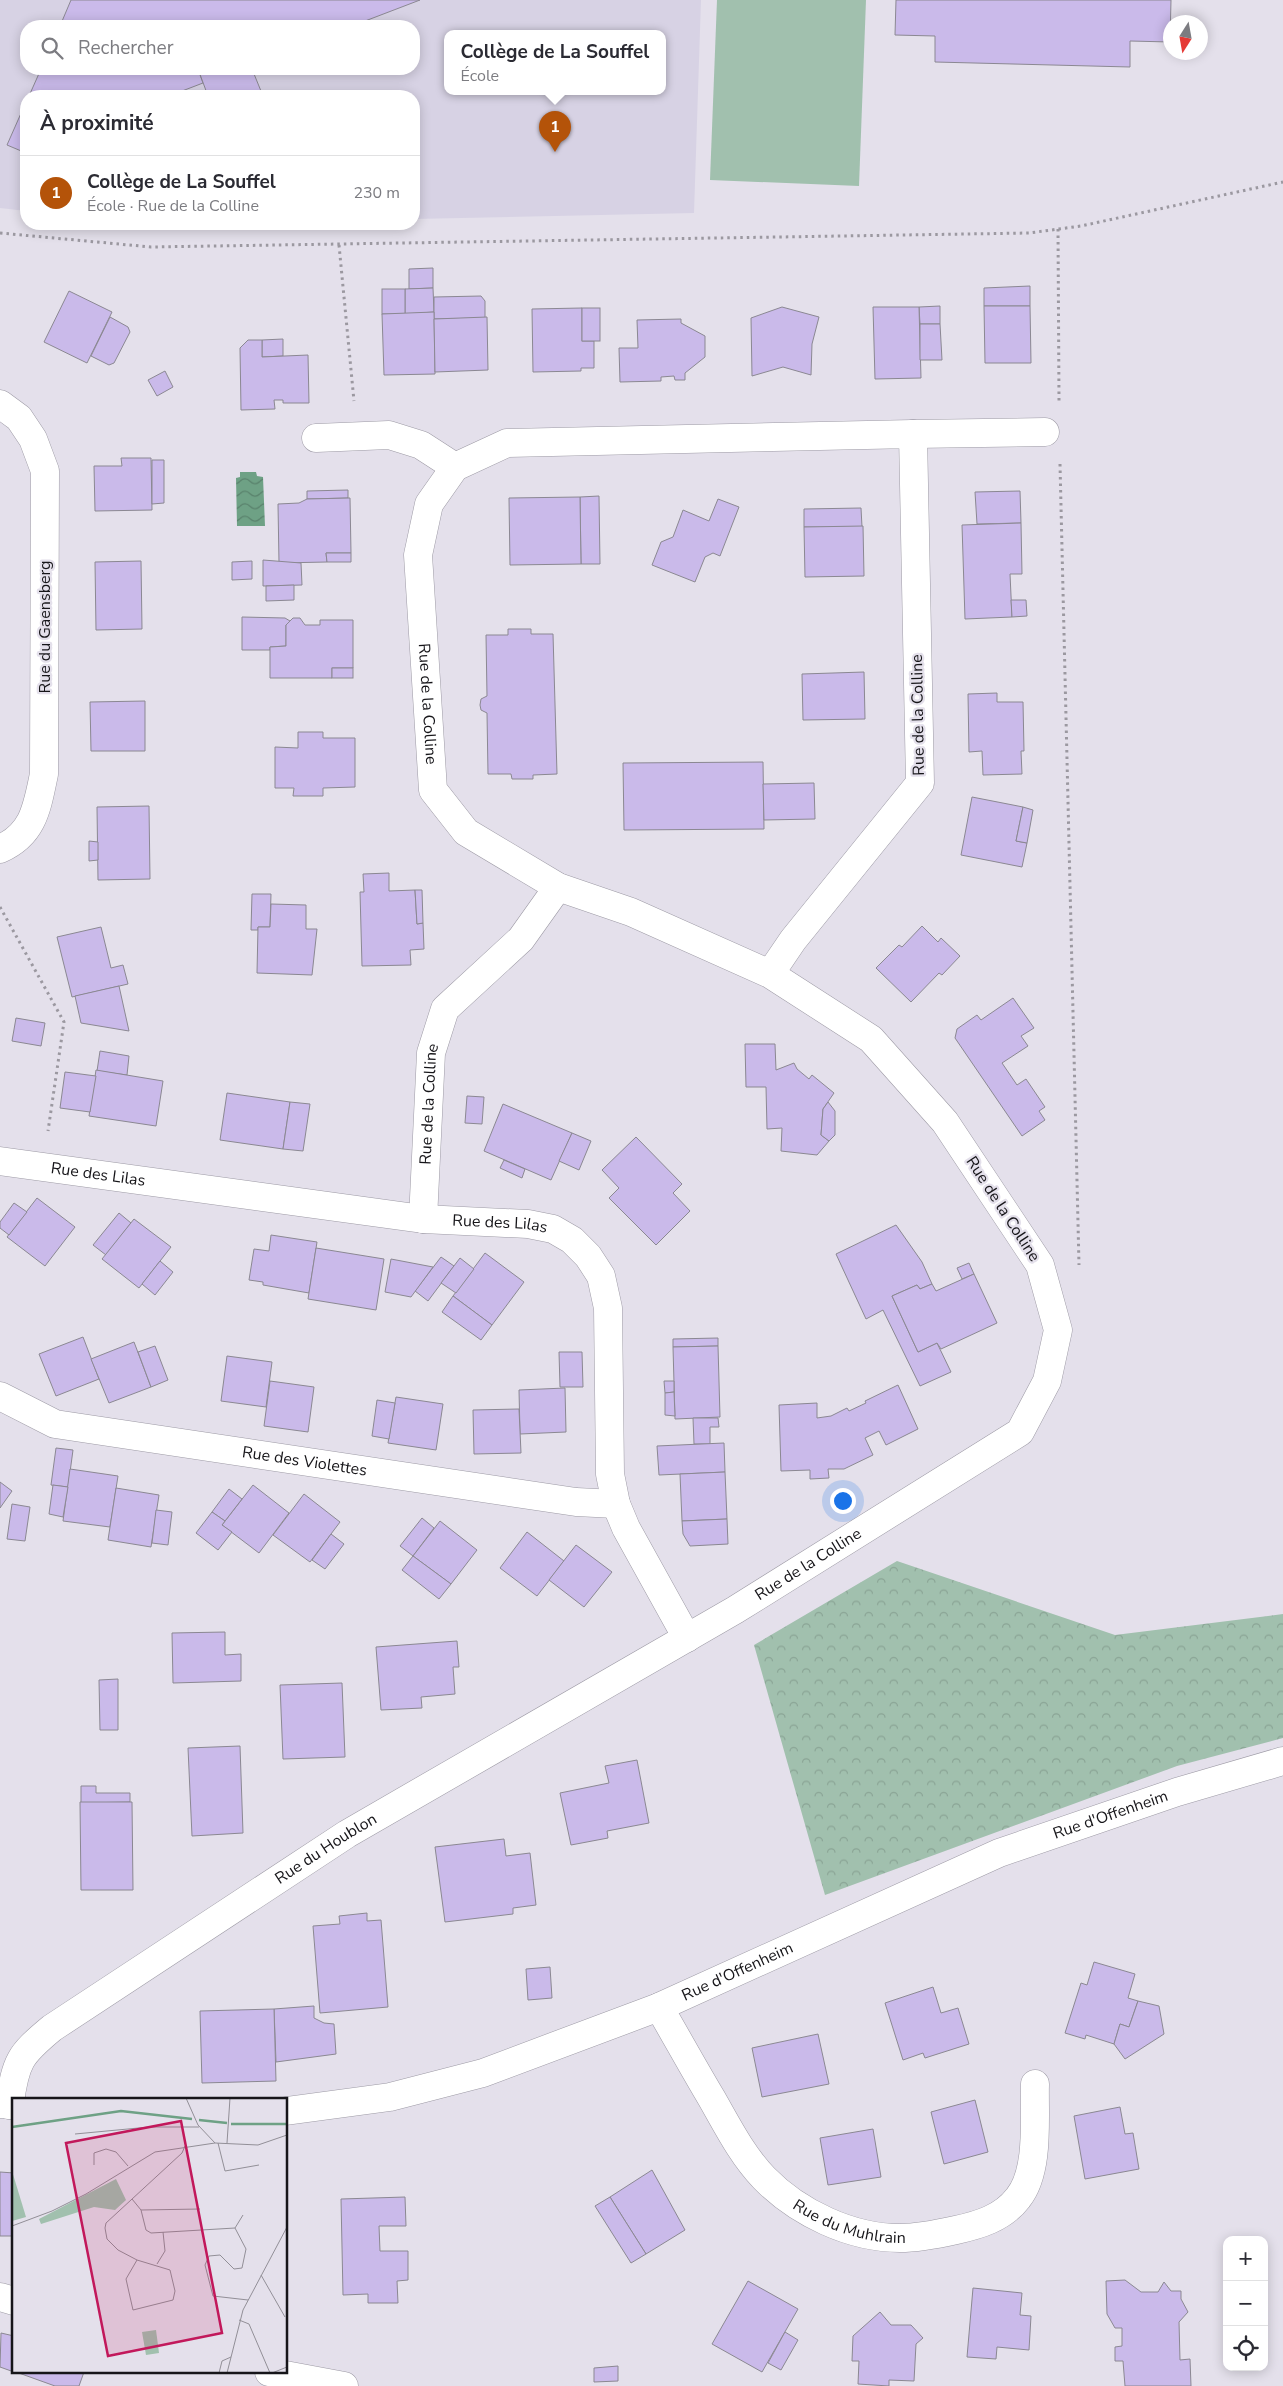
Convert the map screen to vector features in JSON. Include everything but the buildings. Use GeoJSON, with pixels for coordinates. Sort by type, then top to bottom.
{"type":"FeatureCollection","features":[{"type":"Feature","properties":{"kind":"street","name":"Rue du Gaensberg"},"geometry":{"type":"LineString","coordinates":[[0,404],[19,418],[33,439],[45,471],[44,774],[35,814],[16,842],[0,849]]}},
{"type":"Feature","properties":{"kind":"street"},"geometry":{"type":"LineString","coordinates":[[316,438],[389,435],[421,445],[455,467],[508,443],[1045,432]]}},
{"type":"Feature","properties":{"kind":"street","name":"Rue de la Colline"},"geometry":{"type":"LineString","coordinates":[[770,974],[793,940],[920,783],[913,434]]}},
{"type":"Feature","properties":{"kind":"street","name":"Rue de la Colline"},"geometry":{"type":"LineString","coordinates":[[455,467],[429,504],[418,555],[433,790],[466,832],[558,887],[631,912],[770,974],[871,1038],[945,1122],[1040,1265],[1058,1330],[1047,1381],[1020,1432],[744,1605],[687,1638]]}},
{"type":"Feature","properties":{"kind":"street","name":"Rue de la Colline"},"geometry":{"type":"LineString","coordinates":[[423,1219],[431,1053],[445,1009],[520,939],[558,887]]}},
{"type":"Feature","properties":{"kind":"street","name":"Rue des Lilas"},"geometry":{"type":"LineString","coordinates":[[0,1161],[423,1219],[528,1224],[553,1229],[572,1240],[588,1256],[601,1276],[608,1308],[610,1474],[616,1504],[626,1528],[687,1638]]}},
{"type":"Feature","properties":{"kind":"street","name":"Rue des Violettes"},"geometry":{"type":"LineString","coordinates":[[0,1396],[55,1424],[576,1502],[616,1504]]}},
{"type":"Feature","properties":{"kind":"street","name":"Rue du Houblon"},"geometry":{"type":"LineString","coordinates":[[8,2104],[15,2071],[20,2058],[52,2028],[346,1834],[687,1638]]}},
{"type":"Feature","properties":{"kind":"street","name":"Rue d'Offenheim"},"geometry":{"type":"LineString","coordinates":[[288,2111],[364,2101],[432,2087],[483,2072],[659,2007],[999,1853],[1177,1792],[1283,1761]]}},
{"type":"Feature","properties":{"kind":"street","name":"Rue du Muhlrain"},"geometry":{"type":"LineString","coordinates":[[659,2007],[734,2138],[765,2179],[814,2215],[844,2228],[871,2234],[899,2238],[935,2234],[978,2226],[1002,2214],[1019,2198],[1029,2177],[1034,2143],[1035,2084]]}},
{"type":"Feature","properties":{"kind":"street"},"geometry":{"type":"LineString","coordinates":[[280,2374],[344,2386]]}},
{"type":"Feature","properties":{"kind":"path"},"geometry":{"type":"LineString","coordinates":[[0,233],[151,247],[1029,233],[1081,226],[1283,182]]}},
{"type":"Feature","properties":{"kind":"path"},"geometry":{"type":"LineString","coordinates":[[1058,229],[1059,402]]}},
{"type":"Feature","properties":{"kind":"path"},"geometry":{"type":"LineString","coordinates":[[339,245],[357,436]]}},
{"type":"Feature","properties":{"kind":"path"},"geometry":{"type":"LineString","coordinates":[[1060,461],[1079,1272]]}},
{"type":"Feature","properties":{"kind":"path"},"geometry":{"type":"LineString","coordinates":[[0,907],[64,1022],[43,1167]]}},
{"type":"Feature","properties":{"kind":"shaded area"},"geometry":{"type":"Polygon","coordinates":[[[0,0],[701,0],[694,213],[420,219],[420,90],[20,90],[20,210],[0,208],[0,0]]]}},
{"type":"Feature","properties":{"kind":"green space"},"geometry":{"type":"Polygon","coordinates":[[[717,0],[866,0],[859,186],[710,180],[717,0]]]}},
{"type":"Feature","properties":{"kind":"green space"},"geometry":{"type":"Polygon","coordinates":[[[897,1561],[1115,1635],[1283,1614],[1283,1738],[1177,1766],[825,1895],[754,1645],[897,1561]]]}},
{"type":"Feature","properties":{"kind":"water"},"geometry":{"type":"Polygon","coordinates":[[[240,472],[256,472],[257,476],[263,477],[265,526],[237,526],[236,478],[240,477],[240,472]]]}},
{"type":"Feature","properties":{"kind":"place","name":"Collège de La Souffel"},"geometry":{"type":"Point","coordinates":[555,152]}}]}
